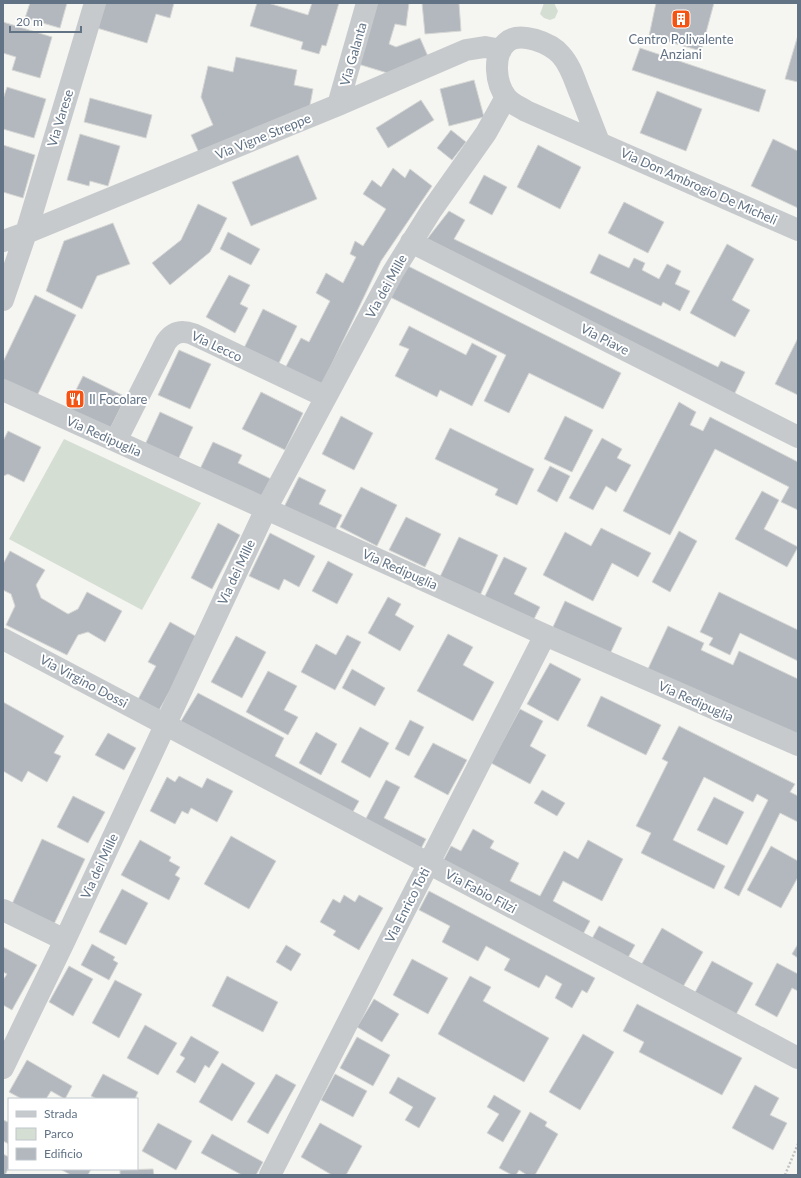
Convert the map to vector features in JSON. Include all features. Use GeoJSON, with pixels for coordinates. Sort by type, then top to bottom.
{"type":"FeatureCollection","features":[{"type":"Feature","properties":{"kind":"street","name":"Via Varese"},"geometry":{"type":"LineString","coordinates":[[3,300],[26,233],[95,3]]}},
{"type":"Feature","properties":{"kind":"street","name":"Via Galanta"},"geometry":{"type":"LineString","coordinates":[[338,105],[368,3]]}},
{"type":"Feature","properties":{"kind":"street"},"geometry":{"type":"LineString","coordinates":[[506,97],[499,82],[497,68],[497,61],[505,43],[509,40],[521,38],[529,38],[544,42],[560,53],[570,70],[599,142]]}},
{"type":"Feature","properties":{"kind":"street","name":"Via Vigne Streppe"},"geometry":{"type":"LineString","coordinates":[[3,241],[26,233],[338,105],[466,50],[485,47],[501,50]]}},
{"type":"Feature","properties":{"kind":"street","name":"Via Don Ambrogio De Micheli"},"geometry":{"type":"LineString","coordinates":[[506,97],[526,111],[798,230]]}},
{"type":"Feature","properties":{"kind":"street","name":"Via dei Mille"},"geometry":{"type":"LineString","coordinates":[[3,1068],[65,940],[266,509],[393,272],[431,211],[486,133],[506,97]]}},
{"type":"Feature","properties":{"kind":"street","name":"Via Piave"},"geometry":{"type":"LineString","coordinates":[[411,242],[798,437]]}},
{"type":"Feature","properties":{"kind":"street","name":"Via Lecco"},"geometry":{"type":"LineString","coordinates":[[116,441],[166,342],[172,335],[178,332],[184,331],[193,334],[326,397]]}},
{"type":"Feature","properties":{"kind":"street","name":"Via Redipuglia"},"geometry":{"type":"LineString","coordinates":[[3,390],[545,635],[798,745]]}},
{"type":"Feature","properties":{"kind":"street","name":"Via Enrico Toti"},"geometry":{"type":"LineString","coordinates":[[270,1175],[545,635]]}},
{"type":"Feature","properties":{"kind":"street","name":"Via Virgino Dossi"},"geometry":{"type":"LineString","coordinates":[[3,639],[165,724]]}},
{"type":"Feature","properties":{"kind":"street","name":"Via Fabio Filzi"},"geometry":{"type":"LineString","coordinates":[[165,724],[798,1058]]}},
{"type":"Feature","properties":{"kind":"street"},"geometry":{"type":"LineString","coordinates":[[3,910],[65,940]]}},
{"type":"Feature","properties":{"kind":"path"},"geometry":{"type":"LineString","coordinates":[[785,1175],[798,1144]]}},
{"type":"Feature","properties":{"kind":"green space"},"geometry":{"type":"Polygon","coordinates":[[[544,3],[554,3],[558,11],[555,18],[550,20],[544,18],[540,14],[544,3]]]}},
{"type":"Feature","properties":{"kind":"green space"},"geometry":{"type":"Polygon","coordinates":[[[64,439],[201,503],[142,610],[9,539],[64,439]]]}},
{"type":"Feature","properties":{"kind":"building"},"geometry":{"type":"Polygon","coordinates":[[[30,3],[67,3],[60,28],[25,18],[30,3]]]}},
{"type":"Feature","properties":{"kind":"building"},"geometry":{"type":"Polygon","coordinates":[[[105,3],[174,3],[170,18],[156,14],[147,43],[97,28],[105,3]]]}},
{"type":"Feature","properties":{"kind":"building"},"geometry":{"type":"Polygon","coordinates":[[[257,3],[268,3],[308,15],[312,3],[339,3],[326,46],[322,45],[319,54],[301,49],[303,42],[250,26],[257,3]]]}},
{"type":"Feature","properties":{"kind":"building"},"geometry":{"type":"Polygon","coordinates":[[[377,3],[409,3],[406,26],[395,24],[389,44],[396,47],[420,38],[430,61],[394,75],[358,64],[377,3]]]}},
{"type":"Feature","properties":{"kind":"building"},"geometry":{"type":"Polygon","coordinates":[[[422,3],[459,3],[461,31],[425,34],[422,3]]]}},
{"type":"Feature","properties":{"kind":"building","name":"Centro Polivalente Anziani"},"geometry":{"type":"Polygon","coordinates":[[[656,3],[714,3],[701,51],[649,36],[656,3]]]}},
{"type":"Feature","properties":{"kind":"building"},"geometry":{"type":"Polygon","coordinates":[[[3,22],[52,37],[40,78],[12,70],[16,57],[3,53],[3,22]]]}},
{"type":"Feature","properties":{"kind":"building"},"geometry":{"type":"Polygon","coordinates":[[[798,35],[798,82],[785,79],[798,35]]]}},
{"type":"Feature","properties":{"kind":"building"},"geometry":{"type":"Polygon","coordinates":[[[640,48],[766,90],[759,112],[632,70],[640,48]]]}},
{"type":"Feature","properties":{"kind":"building"},"geometry":{"type":"Polygon","coordinates":[[[236,57],[297,70],[294,85],[313,89],[309,110],[200,155],[191,135],[213,125],[201,97],[208,66],[233,72],[236,57]]]}},
{"type":"Feature","properties":{"kind":"building"},"geometry":{"type":"Polygon","coordinates":[[[474,80],[484,117],[449,126],[440,89],[474,80]]]}},
{"type":"Feature","properties":{"kind":"building"},"geometry":{"type":"Polygon","coordinates":[[[7,87],[46,99],[34,138],[3,129],[3,99],[7,87]]]}},
{"type":"Feature","properties":{"kind":"building"},"geometry":{"type":"Polygon","coordinates":[[[657,91],[702,109],[686,151],[640,133],[657,91]]]}},
{"type":"Feature","properties":{"kind":"building"},"geometry":{"type":"Polygon","coordinates":[[[90,98],[152,115],[146,138],[84,122],[90,98]]]}},
{"type":"Feature","properties":{"kind":"building"},"geometry":{"type":"Polygon","coordinates":[[[421,100],[434,120],[388,148],[376,128],[421,100]]]}},
{"type":"Feature","properties":{"kind":"building"},"geometry":{"type":"Polygon","coordinates":[[[451,130],[466,142],[452,160],[437,148],[451,130]]]}},
{"type":"Feature","properties":{"kind":"building"},"geometry":{"type":"Polygon","coordinates":[[[80,134],[120,146],[108,186],[90,181],[89,186],[67,180],[80,134]]]}},
{"type":"Feature","properties":{"kind":"building"},"geometry":{"type":"Polygon","coordinates":[[[773,139],[798,151],[798,208],[751,186],[773,139]]]}},
{"type":"Feature","properties":{"kind":"building"},"geometry":{"type":"Polygon","coordinates":[[[3,145],[35,155],[23,198],[3,192],[3,145]]]}},
{"type":"Feature","properties":{"kind":"building"},"geometry":{"type":"Polygon","coordinates":[[[538,145],[581,167],[560,209],[517,187],[538,145]]]}},
{"type":"Feature","properties":{"kind":"building"},"geometry":{"type":"Polygon","coordinates":[[[298,155],[317,199],[251,226],[232,182],[298,155]]]}},
{"type":"Feature","properties":{"kind":"building"},"geometry":{"type":"Polygon","coordinates":[[[393,168],[405,178],[410,169],[432,186],[381,261],[319,391],[283,372],[301,338],[309,342],[330,301],[316,293],[326,273],[343,283],[356,257],[350,254],[355,241],[363,246],[386,209],[363,194],[372,180],[381,187],[393,168]]]}},
{"type":"Feature","properties":{"kind":"building"},"geometry":{"type":"Polygon","coordinates":[[[484,175],[507,187],[492,215],[469,203],[484,175]]]}},
{"type":"Feature","properties":{"kind":"building"},"geometry":{"type":"Polygon","coordinates":[[[624,202],[664,222],[648,253],[608,233],[624,202]]]}},
{"type":"Feature","properties":{"kind":"building"},"geometry":{"type":"Polygon","coordinates":[[[198,204],[227,218],[210,252],[170,285],[152,263],[181,240],[198,204]]]}},
{"type":"Feature","properties":{"kind":"building"},"geometry":{"type":"Polygon","coordinates":[[[449,211],[465,220],[454,239],[718,367],[721,361],[745,372],[732,399],[424,243],[449,211]]]}},
{"type":"Feature","properties":{"kind":"building"},"geometry":{"type":"Polygon","coordinates":[[[113,223],[130,264],[97,276],[82,309],[46,291],[64,241],[113,223]]]}},
{"type":"Feature","properties":{"kind":"building"},"geometry":{"type":"Polygon","coordinates":[[[228,232],[260,249],[251,265],[220,249],[228,232]]]}},
{"type":"Feature","properties":{"kind":"building"},"geometry":{"type":"Polygon","coordinates":[[[727,244],[754,259],[732,300],[750,310],[735,337],[690,313],[727,244]]]}},
{"type":"Feature","properties":{"kind":"building"},"geometry":{"type":"Polygon","coordinates":[[[599,254],[629,268],[634,258],[645,263],[642,270],[659,279],[667,264],[681,271],[675,284],[690,291],[680,311],[663,302],[661,306],[590,273],[599,254]]]}},
{"type":"Feature","properties":{"kind":"building"},"geometry":{"type":"Polygon","coordinates":[[[406,265],[621,373],[603,409],[529,373],[509,413],[484,401],[506,355],[390,297],[406,265]]]}},
{"type":"Feature","properties":{"kind":"building"},"geometry":{"type":"Polygon","coordinates":[[[229,275],[250,285],[240,304],[248,308],[235,333],[206,317],[229,275]]]}},
{"type":"Feature","properties":{"kind":"building"},"geometry":{"type":"Polygon","coordinates":[[[35,295],[76,315],[35,400],[3,385],[3,362],[35,295]]]}},
{"type":"Feature","properties":{"kind":"building"},"geometry":{"type":"Polygon","coordinates":[[[263,309],[297,326],[278,365],[244,348],[263,309]]]}},
{"type":"Feature","properties":{"kind":"building"},"geometry":{"type":"Polygon","coordinates":[[[409,326],[466,355],[472,343],[497,356],[472,406],[440,390],[437,397],[395,376],[409,349],[399,345],[409,326]]]}},
{"type":"Feature","properties":{"kind":"building"},"geometry":{"type":"Polygon","coordinates":[[[798,338],[798,395],[775,384],[798,338]]]}},
{"type":"Feature","properties":{"kind":"building"},"geometry":{"type":"Polygon","coordinates":[[[179,350],[211,364],[190,409],[158,395],[179,350]]]}},
{"type":"Feature","properties":{"kind":"building"},"geometry":{"type":"Polygon","coordinates":[[[83,376],[126,397],[108,433],[65,412],[83,376]]]}},
{"type":"Feature","properties":{"kind":"building"},"geometry":{"type":"Polygon","coordinates":[[[261,392],[303,413],[285,450],[242,429],[261,392]]]}},
{"type":"Feature","properties":{"kind":"building"},"geometry":{"type":"Polygon","coordinates":[[[679,402],[696,412],[690,425],[703,431],[710,417],[798,462],[798,510],[781,502],[789,487],[715,449],[670,535],[623,511],[679,402]]]}},
{"type":"Feature","properties":{"kind":"building"},"geometry":{"type":"Polygon","coordinates":[[[160,412],[193,427],[176,464],[143,449],[160,412]]]}},
{"type":"Feature","properties":{"kind":"building"},"geometry":{"type":"Polygon","coordinates":[[[341,416],[373,433],[354,470],[322,454],[341,416]]]}},
{"type":"Feature","properties":{"kind":"building"},"geometry":{"type":"Polygon","coordinates":[[[565,416],[593,430],[572,472],[544,459],[565,416]]]}},
{"type":"Feature","properties":{"kind":"building"},"geometry":{"type":"Polygon","coordinates":[[[450,428],[534,469],[517,505],[495,495],[498,489],[435,459],[450,428]]]}},
{"type":"Feature","properties":{"kind":"building"},"geometry":{"type":"Polygon","coordinates":[[[8,431],[41,447],[24,482],[8,474],[3,476],[3,441],[8,431]]]}},
{"type":"Feature","properties":{"kind":"building"},"geometry":{"type":"Polygon","coordinates":[[[602,438],[622,449],[617,458],[631,465],[616,492],[606,486],[593,510],[569,498],[602,438]]]}},
{"type":"Feature","properties":{"kind":"building"},"geometry":{"type":"Polygon","coordinates":[[[213,442],[242,455],[238,463],[271,479],[260,503],[199,471],[213,442]]]}},
{"type":"Feature","properties":{"kind":"building"},"geometry":{"type":"Polygon","coordinates":[[[550,466],[570,476],[557,502],[537,491],[550,466]]]}},
{"type":"Feature","properties":{"kind":"building"},"geometry":{"type":"Polygon","coordinates":[[[299,477],[326,490],[319,504],[342,515],[332,536],[282,511],[299,477]]]}},
{"type":"Feature","properties":{"kind":"building"},"geometry":{"type":"Polygon","coordinates":[[[361,487],[397,505],[377,546],[340,527],[361,487]]]}},
{"type":"Feature","properties":{"kind":"building"},"geometry":{"type":"Polygon","coordinates":[[[762,491],[779,500],[764,529],[798,547],[787,567],[735,539],[762,491]]]}},
{"type":"Feature","properties":{"kind":"building"},"geometry":{"type":"Polygon","coordinates":[[[406,517],[441,534],[425,567],[389,550],[406,517]]]}},
{"type":"Feature","properties":{"kind":"building"},"geometry":{"type":"Polygon","coordinates":[[[218,523],[240,535],[212,589],[191,578],[218,523]]]}},
{"type":"Feature","properties":{"kind":"building"},"geometry":{"type":"Polygon","coordinates":[[[601,528],[651,553],[638,577],[612,563],[593,601],[543,575],[565,532],[591,546],[601,528]]]}},
{"type":"Feature","properties":{"kind":"building"},"geometry":{"type":"Polygon","coordinates":[[[679,531],[697,541],[670,592],[652,582],[679,531]]]}},
{"type":"Feature","properties":{"kind":"building"},"geometry":{"type":"Polygon","coordinates":[[[270,533],[315,556],[299,587],[284,579],[279,590],[249,576],[270,533]]]}},
{"type":"Feature","properties":{"kind":"building"},"geometry":{"type":"Polygon","coordinates":[[[459,537],[498,555],[478,600],[438,581],[459,537]]]}},
{"type":"Feature","properties":{"kind":"building"},"geometry":{"type":"Polygon","coordinates":[[[10,551],[45,570],[36,585],[41,598],[68,614],[78,609],[87,592],[122,611],[105,642],[88,632],[78,635],[67,655],[6,625],[15,606],[11,594],[3,590],[3,564],[10,551]]]}},
{"type":"Feature","properties":{"kind":"building"},"geometry":{"type":"Polygon","coordinates":[[[504,557],[527,568],[514,594],[540,607],[532,623],[483,600],[504,557]]]}},
{"type":"Feature","properties":{"kind":"building"},"geometry":{"type":"Polygon","coordinates":[[[328,561],[353,574],[337,604],[312,591],[328,561]]]}},
{"type":"Feature","properties":{"kind":"building"},"geometry":{"type":"Polygon","coordinates":[[[719,592],[798,630],[798,661],[740,633],[730,655],[709,645],[713,638],[700,632],[719,592]]]}},
{"type":"Feature","properties":{"kind":"building"},"geometry":{"type":"Polygon","coordinates":[[[388,597],[401,604],[395,615],[414,626],[400,651],[368,633],[388,597]]]}},
{"type":"Feature","properties":{"kind":"building"},"geometry":{"type":"Polygon","coordinates":[[[565,601],[622,628],[609,656],[552,629],[565,601]]]}},
{"type":"Feature","properties":{"kind":"building"},"geometry":{"type":"Polygon","coordinates":[[[170,622],[199,638],[157,714],[136,703],[156,666],[148,662],[170,622]]]}},
{"type":"Feature","properties":{"kind":"building"},"geometry":{"type":"Polygon","coordinates":[[[668,626],[704,643],[701,650],[733,665],[739,651],[798,679],[798,741],[647,671],[668,626]]]}},
{"type":"Feature","properties":{"kind":"building"},"geometry":{"type":"Polygon","coordinates":[[[448,634],[473,647],[463,665],[494,682],[473,721],[417,691],[448,634]]]}},
{"type":"Feature","properties":{"kind":"building"},"geometry":{"type":"Polygon","coordinates":[[[347,635],[361,642],[335,690],[301,672],[316,644],[336,655],[347,635]]]}},
{"type":"Feature","properties":{"kind":"building"},"geometry":{"type":"Polygon","coordinates":[[[236,636],[266,652],[242,698],[211,682],[236,636]]]}},
{"type":"Feature","properties":{"kind":"building"},"geometry":{"type":"Polygon","coordinates":[[[550,663],[581,679],[558,721],[527,704],[550,663]]]}},
{"type":"Feature","properties":{"kind":"building"},"geometry":{"type":"Polygon","coordinates":[[[352,669],[385,688],[375,706],[342,688],[352,669]]]}},
{"type":"Feature","properties":{"kind":"building"},"geometry":{"type":"Polygon","coordinates":[[[268,671],[297,686],[284,710],[298,717],[288,735],[246,712],[268,671]]]}},
{"type":"Feature","properties":{"kind":"building"},"geometry":{"type":"Polygon","coordinates":[[[198,693],[284,738],[275,756],[359,801],[350,817],[178,726],[198,693]]]}},
{"type":"Feature","properties":{"kind":"building"},"geometry":{"type":"Polygon","coordinates":[[[601,696],[661,725],[646,755],[587,726],[601,696]]]}},
{"type":"Feature","properties":{"kind":"building"},"geometry":{"type":"Polygon","coordinates":[[[3,702],[64,736],[54,753],[61,756],[47,782],[28,771],[22,782],[3,771],[3,702]]]}},
{"type":"Feature","properties":{"kind":"building"},"geometry":{"type":"Polygon","coordinates":[[[520,709],[543,721],[530,746],[546,755],[530,784],[491,763],[520,709]]]}},
{"type":"Feature","properties":{"kind":"building"},"geometry":{"type":"Polygon","coordinates":[[[410,720],[424,727],[409,756],[395,749],[410,720]]]}},
{"type":"Feature","properties":{"kind":"building"},"geometry":{"type":"Polygon","coordinates":[[[679,726],[795,784],[790,792],[798,796],[798,822],[780,813],[739,896],[724,888],[768,800],[757,794],[753,802],[704,777],[673,840],[725,866],[714,889],[641,853],[651,833],[636,826],[668,762],[662,759],[679,726]]]}},
{"type":"Feature","properties":{"kind":"building"},"geometry":{"type":"Polygon","coordinates":[[[360,727],[389,743],[370,778],[341,762],[360,727]]]}},
{"type":"Feature","properties":{"kind":"building"},"geometry":{"type":"Polygon","coordinates":[[[316,732],[337,744],[321,775],[299,763],[316,732]]]}},
{"type":"Feature","properties":{"kind":"building"},"geometry":{"type":"Polygon","coordinates":[[[108,733],[136,748],[124,770],[95,755],[108,733]]]}},
{"type":"Feature","properties":{"kind":"building"},"geometry":{"type":"Polygon","coordinates":[[[433,743],[467,760],[448,795],[414,777],[433,743]]]}},
{"type":"Feature","properties":{"kind":"building"},"geometry":{"type":"Polygon","coordinates":[[[179,776],[202,788],[207,778],[233,791],[217,822],[191,808],[188,814],[182,811],[175,824],[150,811],[167,777],[175,782],[179,776]]]}},
{"type":"Feature","properties":{"kind":"building"},"geometry":{"type":"Polygon","coordinates":[[[386,780],[400,787],[384,818],[426,839],[418,854],[362,826],[386,780]]]}},
{"type":"Feature","properties":{"kind":"building"},"geometry":{"type":"Polygon","coordinates":[[[542,790],[565,803],[557,816],[534,803],[542,790]]]}},
{"type":"Feature","properties":{"kind":"building"},"geometry":{"type":"Polygon","coordinates":[[[73,796],[105,812],[88,843],[57,827],[73,796]]]}},
{"type":"Feature","properties":{"kind":"building"},"geometry":{"type":"Polygon","coordinates":[[[714,797],[744,812],[727,845],[697,830],[714,797]]]}},
{"type":"Feature","properties":{"kind":"building"},"geometry":{"type":"Polygon","coordinates":[[[473,829],[494,841],[490,848],[519,863],[510,881],[540,896],[564,851],[578,859],[588,840],[623,859],[602,901],[563,881],[553,901],[590,921],[581,938],[441,865],[451,846],[461,851],[473,829]]]}},
{"type":"Feature","properties":{"kind":"building"},"geometry":{"type":"Polygon","coordinates":[[[231,836],[276,861],[249,909],[204,884],[231,836]]]}},
{"type":"Feature","properties":{"kind":"building"},"geometry":{"type":"Polygon","coordinates":[[[42,839],[85,859],[54,924],[12,904],[42,839]]]}},
{"type":"Feature","properties":{"kind":"building"},"geometry":{"type":"Polygon","coordinates":[[[140,840],[171,857],[169,861],[180,867],[175,875],[180,878],[169,900],[121,875],[140,840]]]}},
{"type":"Feature","properties":{"kind":"building"},"geometry":{"type":"Polygon","coordinates":[[[771,846],[798,861],[798,877],[781,908],[747,890],[771,846]]]}},
{"type":"Feature","properties":{"kind":"building"},"geometry":{"type":"Polygon","coordinates":[[[122,889],[148,903],[126,945],[99,932],[122,889]]]}},
{"type":"Feature","properties":{"kind":"building"},"geometry":{"type":"Polygon","coordinates":[[[429,891],[595,978],[587,993],[582,990],[572,1008],[555,998],[562,984],[546,975],[539,988],[504,970],[510,959],[486,946],[478,961],[442,942],[450,926],[419,910],[429,891]]]}},
{"type":"Feature","properties":{"kind":"building"},"geometry":{"type":"Polygon","coordinates":[[[344,895],[355,902],[359,895],[383,908],[359,950],[333,935],[336,931],[320,922],[333,899],[340,903],[344,895]]]}},
{"type":"Feature","properties":{"kind":"building"},"geometry":{"type":"Polygon","coordinates":[[[599,926],[635,945],[625,963],[589,944],[599,926]]]}},
{"type":"Feature","properties":{"kind":"building"},"geometry":{"type":"Polygon","coordinates":[[[662,928],[703,952],[680,992],[639,969],[662,928]]]}},
{"type":"Feature","properties":{"kind":"building"},"geometry":{"type":"Polygon","coordinates":[[[92,944],[115,957],[113,960],[118,963],[109,980],[81,965],[92,944]]]}},
{"type":"Feature","properties":{"kind":"building"},"geometry":{"type":"Polygon","coordinates":[[[798,944],[798,958],[792,954],[798,944]]]}},
{"type":"Feature","properties":{"kind":"building"},"geometry":{"type":"Polygon","coordinates":[[[286,945],[301,954],[291,971],[276,962],[286,945]]]}},
{"type":"Feature","properties":{"kind":"building"},"geometry":{"type":"Polygon","coordinates":[[[3,947],[37,965],[12,1010],[3,1005],[3,980],[7,974],[3,972],[3,947]]]}},
{"type":"Feature","properties":{"kind":"building"},"geometry":{"type":"Polygon","coordinates":[[[412,959],[448,978],[428,1014],[393,995],[412,959]]]}},
{"type":"Feature","properties":{"kind":"building"},"geometry":{"type":"Polygon","coordinates":[[[712,961],[753,983],[733,1020],[692,998],[712,961]]]}},
{"type":"Feature","properties":{"kind":"building"},"geometry":{"type":"Polygon","coordinates":[[[777,963],[798,974],[798,991],[792,988],[777,1017],[755,1005],[777,963]]]}},
{"type":"Feature","properties":{"kind":"building"},"geometry":{"type":"Polygon","coordinates":[[[69,966],[93,979],[73,1016],[49,1002],[69,966]]]}},
{"type":"Feature","properties":{"kind":"building"},"geometry":{"type":"Polygon","coordinates":[[[227,976],[278,1002],[263,1032],[212,1006],[227,976]]]}},
{"type":"Feature","properties":{"kind":"building"},"geometry":{"type":"Polygon","coordinates":[[[470,976],[491,987],[483,1001],[549,1038],[524,1082],[438,1034],[470,976]]]}},
{"type":"Feature","properties":{"kind":"building"},"geometry":{"type":"Polygon","coordinates":[[[115,980],[142,994],[119,1038],[92,1023],[115,980]]]}},
{"type":"Feature","properties":{"kind":"building"},"geometry":{"type":"Polygon","coordinates":[[[374,999],[399,1014],[382,1042],[357,1027],[374,999]]]}},
{"type":"Feature","properties":{"kind":"building"},"geometry":{"type":"Polygon","coordinates":[[[637,1004],[742,1058],[722,1095],[639,1052],[644,1042],[623,1031],[637,1004]]]}},
{"type":"Feature","properties":{"kind":"building"},"geometry":{"type":"Polygon","coordinates":[[[145,1025],[177,1043],[158,1075],[127,1058],[145,1025]]]}},
{"type":"Feature","properties":{"kind":"building"},"geometry":{"type":"Polygon","coordinates":[[[583,1034],[614,1052],[580,1110],[549,1092],[583,1034]]]}},
{"type":"Feature","properties":{"kind":"building"},"geometry":{"type":"Polygon","coordinates":[[[191,1036],[219,1052],[209,1068],[205,1065],[195,1083],[176,1072],[185,1058],[180,1055],[191,1036]]]}},
{"type":"Feature","properties":{"kind":"building"},"geometry":{"type":"Polygon","coordinates":[[[357,1037],[390,1055],[373,1086],[340,1068],[357,1037]]]}},
{"type":"Feature","properties":{"kind":"building"},"geometry":{"type":"Polygon","coordinates":[[[27,1060],[72,1086],[66,1098],[51,1091],[47,1098],[20,1098],[9,1092],[27,1060]]]}},
{"type":"Feature","properties":{"kind":"building"},"geometry":{"type":"Polygon","coordinates":[[[222,1063],[255,1083],[232,1121],[199,1102],[222,1063]]]}},
{"type":"Feature","properties":{"kind":"building"},"geometry":{"type":"Polygon","coordinates":[[[103,1074],[138,1092],[135,1098],[95,1098],[91,1096],[103,1074]]]}},
{"type":"Feature","properties":{"kind":"building"},"geometry":{"type":"Polygon","coordinates":[[[276,1074],[296,1085],[268,1134],[247,1122],[276,1074]]]}},
{"type":"Feature","properties":{"kind":"building"},"geometry":{"type":"Polygon","coordinates":[[[335,1074],[367,1091],[353,1117],[321,1100],[335,1074]]]}},
{"type":"Feature","properties":{"kind":"building"},"geometry":{"type":"Polygon","coordinates":[[[398,1077],[436,1098],[419,1128],[405,1120],[413,1107],[389,1093],[398,1077]]]}},
{"type":"Feature","properties":{"kind":"building"},"geometry":{"type":"Polygon","coordinates":[[[755,1085],[779,1098],[770,1115],[787,1123],[773,1150],[732,1128],[755,1085]]]}},
{"type":"Feature","properties":{"kind":"building"},"geometry":{"type":"Polygon","coordinates":[[[494,1095],[521,1111],[503,1142],[487,1133],[499,1114],[487,1107],[494,1095]]]}},
{"type":"Feature","properties":{"kind":"building"},"geometry":{"type":"Polygon","coordinates":[[[530,1112],[547,1122],[545,1126],[558,1134],[535,1175],[527,1175],[519,1170],[516,1175],[512,1175],[499,1168],[530,1112]]]}},
{"type":"Feature","properties":{"kind":"building"},"geometry":{"type":"Polygon","coordinates":[[[3,1120],[8,1122],[8,1144],[3,1141],[3,1120]]]}},
{"type":"Feature","properties":{"kind":"building"},"geometry":{"type":"Polygon","coordinates":[[[158,1123],[192,1141],[176,1170],[142,1151],[158,1123]]]}},
{"type":"Feature","properties":{"kind":"building"},"geometry":{"type":"Polygon","coordinates":[[[320,1123],[362,1146],[346,1175],[332,1175],[301,1157],[320,1123]]]}},
{"type":"Feature","properties":{"kind":"building"},"geometry":{"type":"Polygon","coordinates":[[[212,1134],[263,1162],[256,1175],[242,1175],[201,1153],[212,1134]]]}},
{"type":"Feature","properties":{"kind":"building"},"geometry":{"type":"Polygon","coordinates":[[[3,1154],[8,1156],[8,1169],[5,1175],[3,1175],[3,1154]]]}},
{"type":"Feature","properties":{"kind":"building"},"geometry":{"type":"Polygon","coordinates":[[[153,1169],[154,1175],[120,1175],[120,1170],[153,1169]]]}},
{"type":"Feature","properties":{"kind":"building"},"geometry":{"type":"Polygon","coordinates":[[[62,1170],[90,1170],[88,1175],[71,1175],[62,1170]]]}},
{"type":"Feature","properties":{"kind":"place","name":"Centro Polivalente Anziani"},"geometry":{"type":"Point","coordinates":[681,19]}},
{"type":"Feature","properties":{"kind":"place","name":"Il Focolare"},"geometry":{"type":"Point","coordinates":[75,399]}}]}
